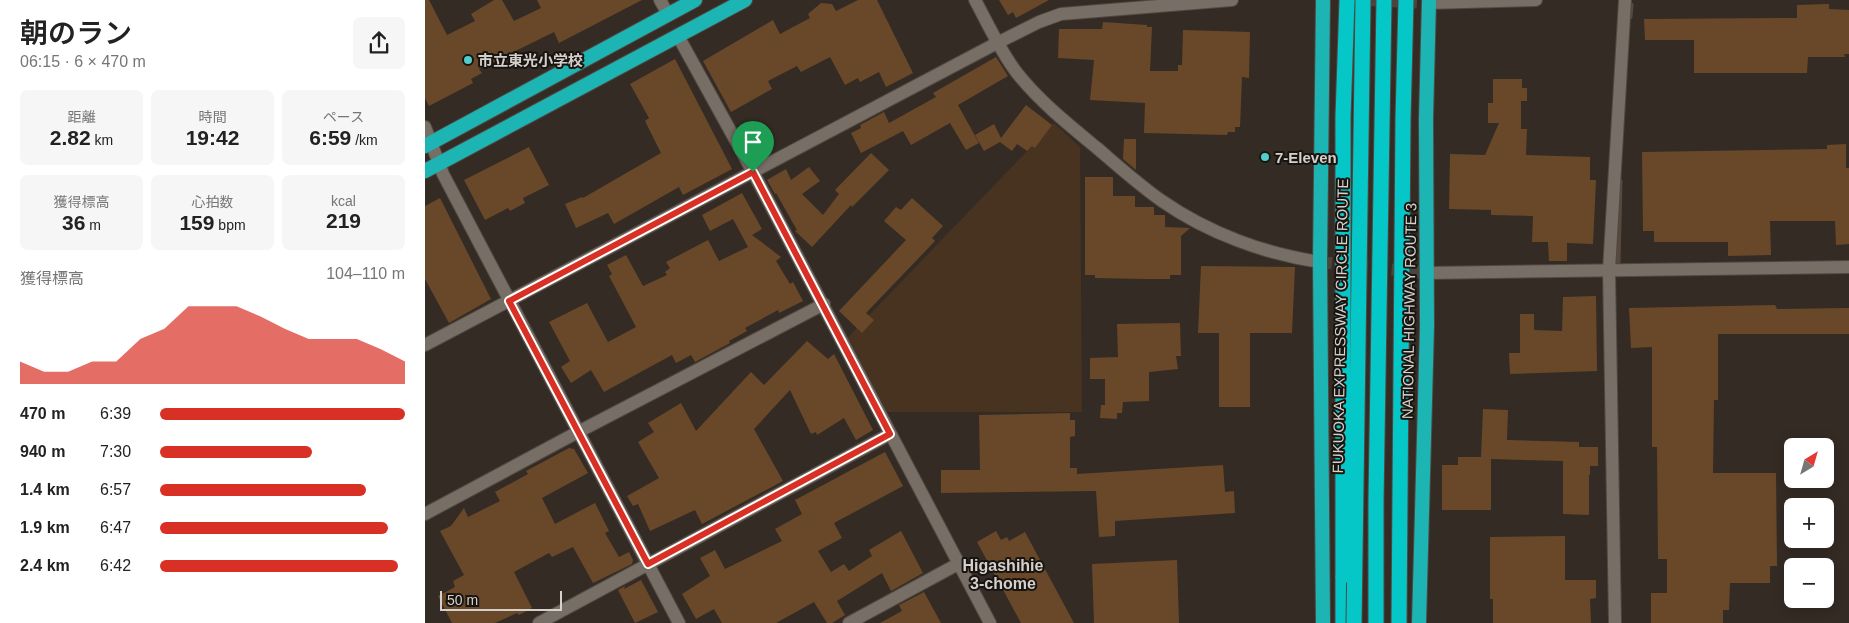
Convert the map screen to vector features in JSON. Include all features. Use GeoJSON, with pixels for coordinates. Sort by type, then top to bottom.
{"type":"FeatureCollection","features":[{"type":"Feature","properties":{"kind":"highway"},"geometry":{"type":"LineString","coordinates":[[428,144],[695,0]]}},
{"type":"Feature","properties":{"kind":"highway"},"geometry":{"type":"LineString","coordinates":[[425,171],[441,169],[745,0]]}},
{"type":"Feature","properties":{"kind":"highway"},"geometry":{"type":"LineString","coordinates":[[1323,0],[1320,262],[1323,623]]}},
{"type":"Feature","properties":{"kind":"highway"},"geometry":{"type":"LineString","coordinates":[[1343,623],[1343,117],[1347,0]]}},
{"type":"Feature","properties":{"kind":"highway","name":"FUKUOKA EXPRESSWAY CIRCLE ROUTE"},"geometry":{"type":"LineString","coordinates":[[1354,623],[1363,0]]}},
{"type":"Feature","properties":{"kind":"highway"},"geometry":{"type":"LineString","coordinates":[[1376,623],[1376,501],[1384,0]]}},
{"type":"Feature","properties":{"kind":"highway"},"geometry":{"type":"LineString","coordinates":[[1399,623],[1406,0]]}},
{"type":"Feature","properties":{"kind":"highway","name":"NATIONAL HIGHWAY ROUTE 3"},"geometry":{"type":"LineString","coordinates":[[1419,623],[1427,273],[1426,119],[1429,1]]}},
{"type":"Feature","properties":{"kind":"street"},"geometry":{"type":"LineString","coordinates":[[660,0],[668,14]]}},
{"type":"Feature","properties":{"kind":"street"},"geometry":{"type":"LineString","coordinates":[[975,0],[997,43],[1015,70],[1037,95],[1075,130],[1161,201],[1207,226],[1248,244],[1320,262]]}},
{"type":"Feature","properties":{"kind":"street"},"geometry":{"type":"LineString","coordinates":[[425,345],[1039,22],[1089,6],[1232,0]]}},
{"type":"Feature","properties":{"kind":"street"},"geometry":{"type":"LineString","coordinates":[[1429,1],[1536,0]]}},
{"type":"Feature","properties":{"kind":"street"},"geometry":{"type":"LineString","coordinates":[[1615,623],[1609,270],[1625,0]]}},
{"type":"Feature","properties":{"kind":"street"},"geometry":{"type":"LineString","coordinates":[[678,36],[753,172],[990,623]]}},
{"type":"Feature","properties":{"kind":"street"},"geometry":{"type":"LineString","coordinates":[[425,127],[428,144],[679,623]]}},
{"type":"Feature","properties":{"kind":"street"},"geometry":{"type":"LineString","coordinates":[[1427,273],[1849,267]]}},
{"type":"Feature","properties":{"kind":"street"},"geometry":{"type":"LineString","coordinates":[[425,514],[823,304]]}},
{"type":"Feature","properties":{"kind":"street"},"geometry":{"type":"LineString","coordinates":[[539,623],[890,434]]}},
{"type":"Feature","properties":{"kind":"street"},"geometry":{"type":"LineString","coordinates":[[849,623],[958,564]]}},
{"type":"Feature","properties":{"kind":"shaded area"},"geometry":{"type":"Polygon","coordinates":[[[1054,123],[1080,147],[1082,412],[887,412],[848,337],[1054,123]]]}},
{"type":"Feature","properties":{"kind":"building","name":"市立東光小学校"},"geometry":{"type":"Polygon","coordinates":[[[425,0],[429,0],[447,35],[475,21],[471,14],[494,0],[502,0],[514,21],[541,8],[537,0],[642,0],[559,43],[554,32],[479,69],[482,73],[471,79],[473,83],[429,106],[425,98],[425,0]]]}},
{"type":"Feature","properties":{"kind":"building"},"geometry":{"type":"Polygon","coordinates":[[[858,0],[877,0],[913,73],[886,87],[879,72],[860,82],[858,78],[845,85],[830,57],[801,72],[797,66],[768,81],[772,89],[731,112],[703,61],[773,20],[780,34],[810,18],[808,14],[821,3],[832,4],[836,11],[858,0]]]}},
{"type":"Feature","properties":{"kind":"building"},"geometry":{"type":"Polygon","coordinates":[[[999,0],[1049,0],[1016,18],[1013,12],[1008,15],[999,0]]]}},
{"type":"Feature","properties":{"kind":"building"},"geometry":{"type":"Polygon","coordinates":[[[1829,4],[1829,9],[1849,10],[1849,54],[1844,54],[1845,57],[1808,57],[1807,73],[1694,73],[1694,40],[1645,40],[1644,19],[1797,18],[1797,5],[1829,4]]]}},
{"type":"Feature","properties":{"kind":"building"},"geometry":{"type":"Polygon","coordinates":[[[1103,22],[1152,27],[1150,71],[1178,71],[1178,65],[1182,65],[1183,30],[1250,32],[1249,78],[1242,77],[1240,127],[1235,127],[1235,132],[1228,132],[1227,135],[1144,133],[1145,103],[1090,100],[1094,60],[1058,58],[1059,29],[1102,29],[1103,22]]]}},
{"type":"Feature","properties":{"kind":"building"},"geometry":{"type":"Polygon","coordinates":[[[996,57],[1008,76],[958,105],[979,143],[966,150],[950,123],[911,145],[903,131],[861,153],[851,133],[861,128],[860,125],[884,112],[889,123],[936,97],[933,93],[996,57]]]}},
{"type":"Feature","properties":{"kind":"building"},"geometry":{"type":"Polygon","coordinates":[[[675,59],[732,169],[683,195],[679,187],[614,224],[608,213],[576,228],[565,204],[583,198],[661,153],[645,121],[649,118],[630,84],[675,59]]]}},
{"type":"Feature","properties":{"kind":"building"},"geometry":{"type":"Polygon","coordinates":[[[1493,79],[1522,79],[1522,88],[1527,88],[1527,101],[1521,101],[1521,129],[1527,129],[1526,155],[1590,157],[1590,180],[1596,180],[1593,244],[1567,243],[1567,261],[1549,261],[1548,242],[1532,242],[1533,216],[1491,215],[1491,210],[1449,209],[1450,154],[1485,155],[1499,123],[1488,123],[1488,103],[1493,103],[1493,79]]]}},
{"type":"Feature","properties":{"kind":"building"},"geometry":{"type":"Polygon","coordinates":[[[1026,105],[1052,125],[1035,148],[1032,146],[1027,151],[1017,144],[1012,151],[1000,142],[984,151],[975,135],[994,124],[1001,138],[1026,105]]]}},
{"type":"Feature","properties":{"kind":"building"},"geometry":{"type":"Polygon","coordinates":[[[1124,139],[1136,139],[1136,170],[1123,159],[1124,139]]]}},
{"type":"Feature","properties":{"kind":"building"},"geometry":{"type":"Polygon","coordinates":[[[756,143],[764,157],[756,161],[748,147],[756,143]]]}},
{"type":"Feature","properties":{"kind":"building"},"geometry":{"type":"Polygon","coordinates":[[[1846,144],[1846,168],[1849,168],[1849,244],[1836,245],[1835,221],[1770,221],[1771,255],[1728,256],[1728,242],[1654,242],[1654,231],[1643,231],[1642,152],[1827,149],[1827,145],[1846,144]]]}},
{"type":"Feature","properties":{"kind":"building"},"geometry":{"type":"Polygon","coordinates":[[[529,147],[549,185],[523,198],[525,203],[510,211],[508,208],[485,220],[464,180],[529,147]]]}},
{"type":"Feature","properties":{"kind":"building"},"geometry":{"type":"Polygon","coordinates":[[[871,153],[889,170],[852,207],[851,205],[812,247],[795,231],[797,230],[767,180],[786,169],[791,180],[809,167],[820,181],[802,194],[823,215],[839,194],[835,190],[871,153]]]}},
{"type":"Feature","properties":{"kind":"building"},"geometry":{"type":"Polygon","coordinates":[[[1085,177],[1113,177],[1113,196],[1135,196],[1135,207],[1154,207],[1154,215],[1165,215],[1165,227],[1190,228],[1181,236],[1181,275],[1170,275],[1170,279],[1146,279],[1095,278],[1095,275],[1085,275],[1085,177]]]}},
{"type":"Feature","properties":{"kind":"building"},"geometry":{"type":"Polygon","coordinates":[[[742,193],[762,229],[752,235],[781,257],[776,261],[790,284],[793,282],[803,301],[779,313],[778,310],[745,328],[747,331],[729,341],[730,343],[695,362],[691,355],[676,363],[672,355],[604,392],[591,370],[571,383],[561,367],[570,361],[549,322],[587,303],[608,342],[636,327],[609,276],[612,274],[607,265],[626,255],[643,286],[667,275],[665,272],[670,268],[666,262],[708,240],[719,261],[748,247],[733,219],[710,231],[702,215],[742,193]]]}},
{"type":"Feature","properties":{"kind":"building"},"geometry":{"type":"Polygon","coordinates":[[[440,198],[491,299],[449,323],[425,279],[425,206],[440,198]]]}},
{"type":"Feature","properties":{"kind":"building"},"geometry":{"type":"Polygon","coordinates":[[[912,198],[943,226],[932,238],[935,241],[866,313],[874,320],[862,333],[839,311],[906,240],[884,221],[896,207],[901,210],[912,198]]]}},
{"type":"Feature","properties":{"kind":"building"},"geometry":{"type":"Polygon","coordinates":[[[1201,266],[1295,267],[1292,333],[1250,333],[1250,407],[1219,407],[1219,333],[1198,333],[1201,266]]]}},
{"type":"Feature","properties":{"kind":"building"},"geometry":{"type":"Polygon","coordinates":[[[1596,296],[1597,371],[1510,374],[1509,353],[1520,353],[1520,314],[1534,314],[1534,330],[1562,331],[1563,297],[1596,296]]]}},
{"type":"Feature","properties":{"kind":"building"},"geometry":{"type":"Polygon","coordinates":[[[1775,305],[1777,309],[1849,308],[1849,334],[1718,334],[1718,400],[1714,400],[1713,473],[1776,473],[1777,566],[1770,566],[1770,583],[1730,583],[1729,610],[1723,610],[1723,623],[1651,623],[1651,593],[1667,593],[1667,559],[1658,559],[1657,447],[1652,447],[1652,347],[1631,348],[1629,308],[1775,305]]]}},
{"type":"Feature","properties":{"kind":"building"},"geometry":{"type":"Polygon","coordinates":[[[1180,323],[1181,356],[1176,356],[1178,369],[1149,372],[1149,401],[1123,402],[1122,413],[1117,413],[1117,419],[1100,418],[1101,405],[1105,405],[1105,379],[1090,379],[1090,358],[1118,357],[1117,324],[1180,323]]]}},
{"type":"Feature","properties":{"kind":"building"},"geometry":{"type":"Polygon","coordinates":[[[807,341],[828,359],[834,354],[873,430],[856,440],[844,418],[817,435],[816,432],[811,434],[790,390],[754,429],[783,481],[702,524],[695,510],[650,531],[638,504],[633,506],[627,496],[659,478],[638,442],[654,432],[648,423],[681,403],[696,431],[751,372],[764,385],[807,341]]]}},
{"type":"Feature","properties":{"kind":"building"},"geometry":{"type":"Polygon","coordinates":[[[1483,409],[1508,410],[1507,440],[1579,442],[1579,447],[1598,447],[1598,466],[1590,466],[1589,515],[1563,514],[1563,461],[1491,459],[1491,510],[1442,510],[1442,465],[1458,465],[1458,457],[1481,457],[1483,409]]]}},
{"type":"Feature","properties":{"kind":"building"},"geometry":{"type":"Polygon","coordinates":[[[1070,413],[1070,420],[1075,420],[1075,436],[1070,437],[1070,468],[1077,468],[1077,474],[1223,465],[1225,492],[1234,491],[1235,513],[1115,521],[1115,536],[1099,537],[1096,491],[941,493],[941,470],[980,470],[979,415],[1070,413]]]}},
{"type":"Feature","properties":{"kind":"building"},"geometry":{"type":"Polygon","coordinates":[[[569,448],[574,449],[588,473],[542,498],[555,524],[595,503],[609,531],[605,533],[619,557],[629,552],[633,560],[632,564],[593,583],[573,547],[552,557],[549,553],[514,572],[532,608],[519,615],[517,613],[495,623],[452,623],[438,596],[455,587],[453,581],[464,575],[440,531],[451,526],[464,508],[468,517],[500,501],[495,492],[528,474],[526,471],[569,448]]]}},
{"type":"Feature","properties":{"kind":"building"},"geometry":{"type":"Polygon","coordinates":[[[885,452],[903,486],[834,523],[842,538],[818,551],[831,572],[844,564],[849,571],[872,556],[869,550],[901,531],[923,573],[891,591],[882,573],[837,601],[845,615],[832,623],[827,623],[814,602],[776,623],[722,623],[714,609],[696,619],[682,594],[710,576],[700,558],[715,550],[725,569],[782,541],[775,529],[802,514],[795,500],[885,452]]]}},
{"type":"Feature","properties":{"kind":"building"},"geometry":{"type":"Polygon","coordinates":[[[996,531],[1001,540],[1007,537],[1009,541],[1025,532],[1074,623],[1021,623],[977,542],[996,531]]]}},
{"type":"Feature","properties":{"kind":"building"},"geometry":{"type":"Polygon","coordinates":[[[1565,536],[1565,580],[1596,580],[1596,598],[1590,599],[1591,623],[1493,623],[1493,599],[1490,599],[1490,537],[1565,536]]]}},
{"type":"Feature","properties":{"kind":"building"},"geometry":{"type":"Polygon","coordinates":[[[1177,560],[1179,623],[1094,623],[1092,564],[1177,560]]]}},
{"type":"Feature","properties":{"kind":"building"},"geometry":{"type":"Polygon","coordinates":[[[641,580],[658,612],[635,623],[618,590],[641,580]]]}},
{"type":"Feature","properties":{"kind":"building"},"geometry":{"type":"Polygon","coordinates":[[[924,592],[941,623],[880,623],[902,611],[899,605],[924,592]]]}},
{"type":"Feature","properties":{"kind":"waterway"},"geometry":{"type":"LineString","coordinates":[[1630,17],[1631,5]]}},
{"type":"Feature","properties":{"kind":"waterway"},"geometry":{"type":"LineString","coordinates":[[1618,263],[1620,181]]}},
{"type":"Feature","properties":{"kind":"tunnel"},"geometry":{"type":"LineString","coordinates":[[1369,0],[1429,3]]}},
{"type":"Feature","properties":{"kind":"tunnel"},"geometry":{"type":"LineString","coordinates":[[1320,262],[1427,273]]}},
{"type":"Feature","properties":{"kind":"place","name":"市立東光小学校"},"geometry":{"type":"Point","coordinates":[468,60]}},
{"type":"Feature","properties":{"kind":"place","name":"7-Eleven"},"geometry":{"type":"Point","coordinates":[1265,157]}},
{"type":"Feature","properties":{"kind":"district","name":"Higashihie 3-chome"},"geometry":{"type":"Point","coordinates":[1003,574]}},
{"type":"Feature","properties":{"kind":"route"},"geometry":{"type":"LineString","coordinates":[[753,172],[890,434],[648,564],[509,301],[753,172]]}}]}
